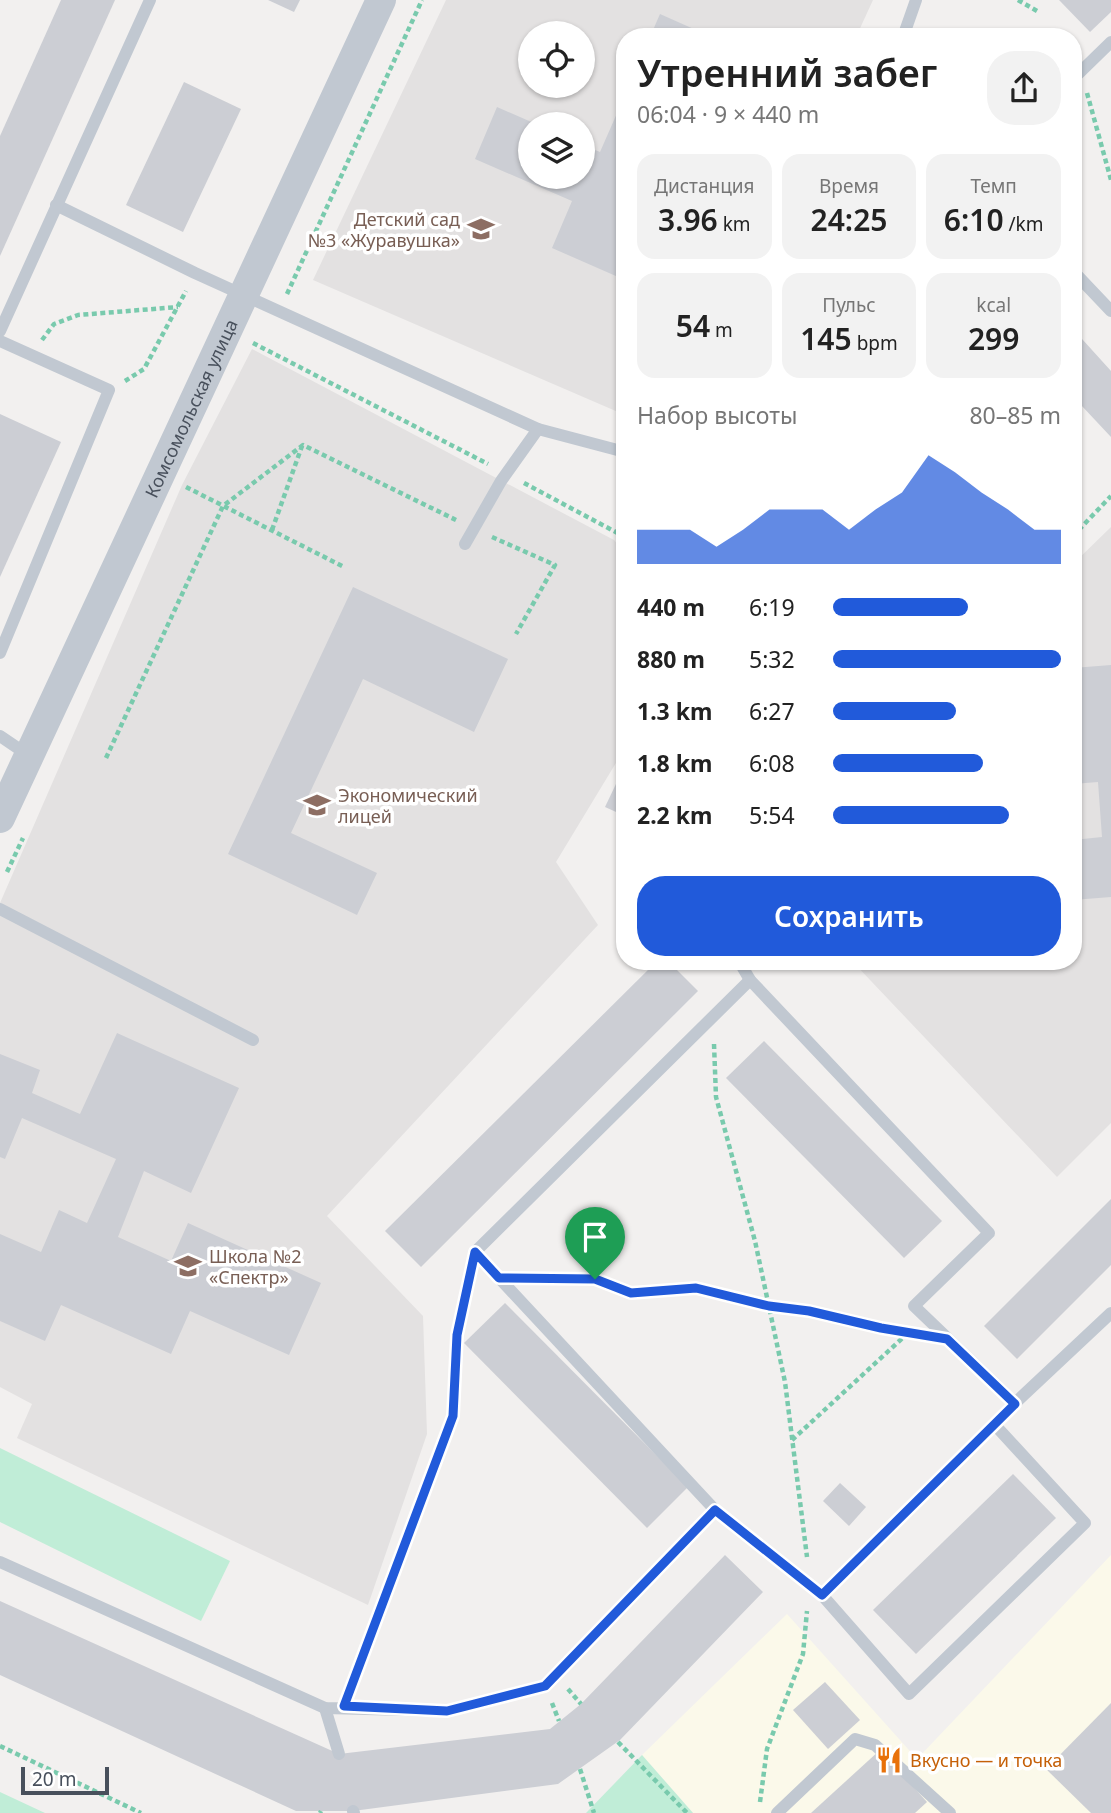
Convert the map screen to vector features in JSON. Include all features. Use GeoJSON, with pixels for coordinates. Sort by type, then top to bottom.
{"type":"FeatureCollection","features":[{"type":"Feature","properties":{"kind":"street","name":"Комсомольская улица"},"geometry":{"type":"LineString","coordinates":[[0,818],[381,0]]}},
{"type":"Feature","properties":{"kind":"lane"},"geometry":{"type":"LineString","coordinates":[[0,331],[150,0]]}},
{"type":"Feature","properties":{"kind":"lane"},"geometry":{"type":"LineString","coordinates":[[906,28],[916,0]]}},
{"type":"Feature","properties":{"kind":"lane"},"geometry":{"type":"LineString","coordinates":[[1082,70],[1111,43]]}},
{"type":"Feature","properties":{"kind":"lane"},"geometry":{"type":"LineString","coordinates":[[56,205],[195,273],[538,429],[616,450]]}},
{"type":"Feature","properties":{"kind":"lane"},"geometry":{"type":"LineString","coordinates":[[1082,280],[1111,311]]}},
{"type":"Feature","properties":{"kind":"lane"},"geometry":{"type":"LineString","coordinates":[[0,341],[109,390],[0,653]]}},
{"type":"Feature","properties":{"kind":"lane"},"geometry":{"type":"LineString","coordinates":[[465,544],[506,473],[538,429]]}},
{"type":"Feature","properties":{"kind":"lane"},"geometry":{"type":"LineString","coordinates":[[0,736],[28,755]]}},
{"type":"Feature","properties":{"kind":"lane"},"geometry":{"type":"LineString","coordinates":[[0,909],[253,1040]]}},
{"type":"Feature","properties":{"kind":"lane"},"geometry":{"type":"LineString","coordinates":[[744,970],[750,980],[989,1233],[914,1306],[1015,1404]]}},
{"type":"Feature","properties":{"kind":"lane"},"geometry":{"type":"LineString","coordinates":[[750,980],[475,1252],[715,1510],[822,1595],[909,1694],[1085,1523],[994,1424]]}},
{"type":"Feature","properties":{"kind":"lane"},"geometry":{"type":"LineString","coordinates":[[822,1595],[1111,1312]]}},
{"type":"Feature","properties":{"kind":"lane"},"geometry":{"type":"LineString","coordinates":[[0,1562],[325,1708],[344,1706],[447,1711],[545,1686],[715,1510]]}},
{"type":"Feature","properties":{"kind":"lane"},"geometry":{"type":"LineString","coordinates":[[325,1708],[339,1754]]}},
{"type":"Feature","properties":{"kind":"lane"},"geometry":{"type":"LineString","coordinates":[[777,1813],[855,1738],[875,1745],[950,1813]]}},
{"type":"Feature","properties":{"kind":"path"},"geometry":{"type":"LineString","coordinates":[[1018,0],[1037,11]]}},
{"type":"Feature","properties":{"kind":"path"},"geometry":{"type":"LineString","coordinates":[[1082,90],[1111,180]]}},
{"type":"Feature","properties":{"kind":"path"},"geometry":{"type":"LineString","coordinates":[[109,390],[144,369],[195,273]]}},
{"type":"Feature","properties":{"kind":"path"},"geometry":{"type":"LineString","coordinates":[[31,355],[54,324],[78,315],[178,307]]}},
{"type":"Feature","properties":{"kind":"path"},"geometry":{"type":"LineString","coordinates":[[249,341],[616,532]]}},
{"type":"Feature","properties":{"kind":"path"},"geometry":{"type":"LineString","coordinates":[[106,758],[223,506],[303,445]]}},
{"type":"Feature","properties":{"kind":"path"},"geometry":{"type":"LineString","coordinates":[[303,445],[555,565],[516,634]]}},
{"type":"Feature","properties":{"kind":"path"},"geometry":{"type":"LineString","coordinates":[[272,530],[303,445]]}},
{"type":"Feature","properties":{"kind":"path"},"geometry":{"type":"LineString","coordinates":[[182,485],[344,567]]}},
{"type":"Feature","properties":{"kind":"path"},"geometry":{"type":"LineString","coordinates":[[1082,527],[1111,496]]}},
{"type":"Feature","properties":{"kind":"path"},"geometry":{"type":"LineString","coordinates":[[719,1011],[713,1040],[716,1097],[755,1241],[785,1382],[810,1586],[803,1654],[767,1749],[758,1813]]}},
{"type":"Feature","properties":{"kind":"path"},"geometry":{"type":"LineString","coordinates":[[344,1706],[453,1416],[457,1335],[475,1252]]}},
{"type":"Feature","properties":{"kind":"path"},"geometry":{"type":"LineString","coordinates":[[499,1278],[595,1279],[631,1293],[696,1288],[769,1306],[809,1311],[947,1339]]}},
{"type":"Feature","properties":{"kind":"path"},"geometry":{"type":"LineString","coordinates":[[792,1440],[908,1332]]}},
{"type":"Feature","properties":{"kind":"path"},"geometry":{"type":"LineString","coordinates":[[618,1742],[687,1813]]}},
{"type":"Feature","properties":{"kind":"path"},"geometry":{"type":"LineString","coordinates":[[0,1746],[141,1813]]}},
{"type":"Feature","properties":{"kind":"path"},"geometry":{"type":"LineString","coordinates":[[580,1769],[594,1813]]}},
{"type":"Feature","properties":{"kind":"shaded area","name":"Детский сад №3 «Журавушка»"},"geometry":{"type":"Polygon","coordinates":[[[446,0],[873,0],[860,28],[616,28],[616,411],[313,280],[446,0]]]}},
{"type":"Feature","properties":{"kind":"shaded area"},"geometry":{"type":"Polygon","coordinates":[[[252,349],[616,542],[616,763],[556,862],[598,925],[327,1216],[423,1316],[427,1434],[368,1605],[17,1438],[32,1404],[0,1387],[0,903],[182,485],[252,349]]]}},
{"type":"Feature","properties":{"kind":"shaded area"},"geometry":{"type":"Polygon","coordinates":[[[1111,527],[1111,1123],[1057,1177],[861,970],[1082,970],[1082,555],[1111,527]]]}},
{"type":"Feature","properties":{"kind":"shaded area"},"geometry":{"type":"Polygon","coordinates":[[[1111,1555],[1111,1813],[693,1813],[642,1755],[787,1614],[917,1759],[1111,1555]]]}},
{"type":"Feature","properties":{"kind":"green space"},"geometry":{"type":"Polygon","coordinates":[[[0,1448],[230,1561],[201,1621],[0,1522],[0,1448]]]}},
{"type":"Feature","properties":{"kind":"green space"},"geometry":{"type":"Polygon","coordinates":[[[642,1755],[693,1813],[586,1813],[642,1755]]]}},
{"type":"Feature","properties":{"kind":"green space"},"geometry":{"type":"Polygon","coordinates":[[[0,1792],[45,1813],[0,1813],[0,1792]]]}},
{"type":"Feature","properties":{"kind":"building"},"geometry":{"type":"Polygon","coordinates":[[[61,0],[115,0],[0,256],[0,136],[61,0]]]}},
{"type":"Feature","properties":{"kind":"building"},"geometry":{"type":"Polygon","coordinates":[[[268,0],[300,0],[294,12],[268,0]]]}},
{"type":"Feature","properties":{"kind":"building"},"geometry":{"type":"Polygon","coordinates":[[[1059,0],[1111,0],[1111,12],[1090,32],[1059,0]]]}},
{"type":"Feature","properties":{"kind":"building"},"geometry":{"type":"Polygon","coordinates":[[[660,14],[692,28],[654,28],[660,14]]]}},
{"type":"Feature","properties":{"kind":"building"},"geometry":{"type":"Polygon","coordinates":[[[184,82],[241,109],[183,232],[126,205],[184,82]]]}},
{"type":"Feature","properties":{"kind":"building"},"geometry":{"type":"Polygon","coordinates":[[[497,107],[518,116],[518,178],[475,159],[497,107]]]}},
{"type":"Feature","properties":{"kind":"building"},"geometry":{"type":"Polygon","coordinates":[[[616,116],[616,276],[552,248],[572,201],[544,189],[595,189],[595,150],[600,152],[616,116]]]}},
{"type":"Feature","properties":{"kind":"building"},"geometry":{"type":"Polygon","coordinates":[[[1082,339],[1111,371],[1111,437],[1082,406],[1082,339]]]}},
{"type":"Feature","properties":{"kind":"building"},"geometry":{"type":"Polygon","coordinates":[[[0,414],[61,442],[0,577],[0,414]]]}},
{"type":"Feature","properties":{"kind":"building"},"geometry":{"type":"Polygon","coordinates":[[[353,587],[508,659],[474,732],[363,679],[291,833],[377,873],[357,915],[228,854],[353,587]]]}},
{"type":"Feature","properties":{"kind":"building"},"geometry":{"type":"Polygon","coordinates":[[[1111,665],[1111,897],[1082,899],[1082,839],[1102,837],[1098,782],[1082,783],[1082,667],[1111,665]]]}},
{"type":"Feature","properties":{"kind":"building"},"geometry":{"type":"Polygon","coordinates":[[[616,784],[616,812],[605,807],[616,784]]]}},
{"type":"Feature","properties":{"kind":"building"},"geometry":{"type":"Polygon","coordinates":[[[648,970],[677,970],[698,991],[421,1267],[385,1231],[648,970]]]}},
{"type":"Feature","properties":{"kind":"building"},"geometry":{"type":"Polygon","coordinates":[[[117,1033],[239,1088],[191,1193],[144,1171],[118,1237],[171,1261],[188,1223],[321,1283],[289,1355],[190,1311],[171,1354],[61,1305],[45,1341],[0,1321],[0,1234],[41,1252],[59,1210],[87,1223],[116,1159],[22,1118],[5,1159],[0,1157],[0,1054],[40,1070],[32,1093],[80,1114],[117,1033]]]}},
{"type":"Feature","properties":{"kind":"building"},"geometry":{"type":"Polygon","coordinates":[[[764,1041],[942,1221],[904,1258],[726,1078],[764,1041]]]}},
{"type":"Feature","properties":{"kind":"building"},"geometry":{"type":"Polygon","coordinates":[[[1111,1199],[1111,1265],[1017,1359],[984,1326],[1111,1199]]]}},
{"type":"Feature","properties":{"kind":"building"},"geometry":{"type":"Polygon","coordinates":[[[505,1303],[688,1487],[647,1528],[464,1343],[505,1303]]]}},
{"type":"Feature","properties":{"kind":"building"},"geometry":{"type":"Polygon","coordinates":[[[1013,1474],[1056,1518],[916,1654],[873,1610],[1013,1474]]]}},
{"type":"Feature","properties":{"kind":"building"},"geometry":{"type":"Polygon","coordinates":[[[840,1483],[866,1507],[849,1526],[823,1501],[840,1483]]]}},
{"type":"Feature","properties":{"kind":"building"},"geometry":{"type":"Polygon","coordinates":[[[725,1555],[763,1592],[620,1740],[558,1784],[353,1811],[296,1811],[0,1675],[0,1601],[339,1754],[550,1729],[581,1704],[725,1555]]]}},
{"type":"Feature","properties":{"kind":"building"},"geometry":{"type":"Polygon","coordinates":[[[825,1682],[860,1720],[828,1749],[793,1710],[825,1682]]]}},
{"type":"Feature","properties":{"kind":"building"},"geometry":{"type":"Polygon","coordinates":[[[1111,1703],[1111,1813],[1091,1813],[1046,1769],[1111,1703]]]}},
{"type":"Feature","properties":{"kind":"building"},"geometry":{"type":"Polygon","coordinates":[[[880,1750],[927,1802],[915,1813],[811,1813],[880,1750]]]}},
{"type":"Feature","properties":{"kind":"place","name":"Детский сад №3 «Журавушка»"},"geometry":{"type":"Point","coordinates":[481,229]}},
{"type":"Feature","properties":{"kind":"place","name":"Экономический лицей"},"geometry":{"type":"Point","coordinates":[317,805]}},
{"type":"Feature","properties":{"kind":"place","name":"Школа №2 «Спектр»"},"geometry":{"type":"Point","coordinates":[188,1266]}},
{"type":"Feature","properties":{"kind":"place","name":"Вкусно — и точка"},"geometry":{"type":"Point","coordinates":[889,1760]}},
{"type":"Feature","properties":{"kind":"route"},"geometry":{"type":"LineString","coordinates":[[475,1252],[499,1278],[595,1279],[631,1293],[696,1288],[769,1306],[809,1311],[881,1328],[947,1339],[1015,1404],[822,1595],[715,1510],[545,1686],[447,1711],[344,1706],[453,1416],[457,1335],[475,1252]]}}]}
